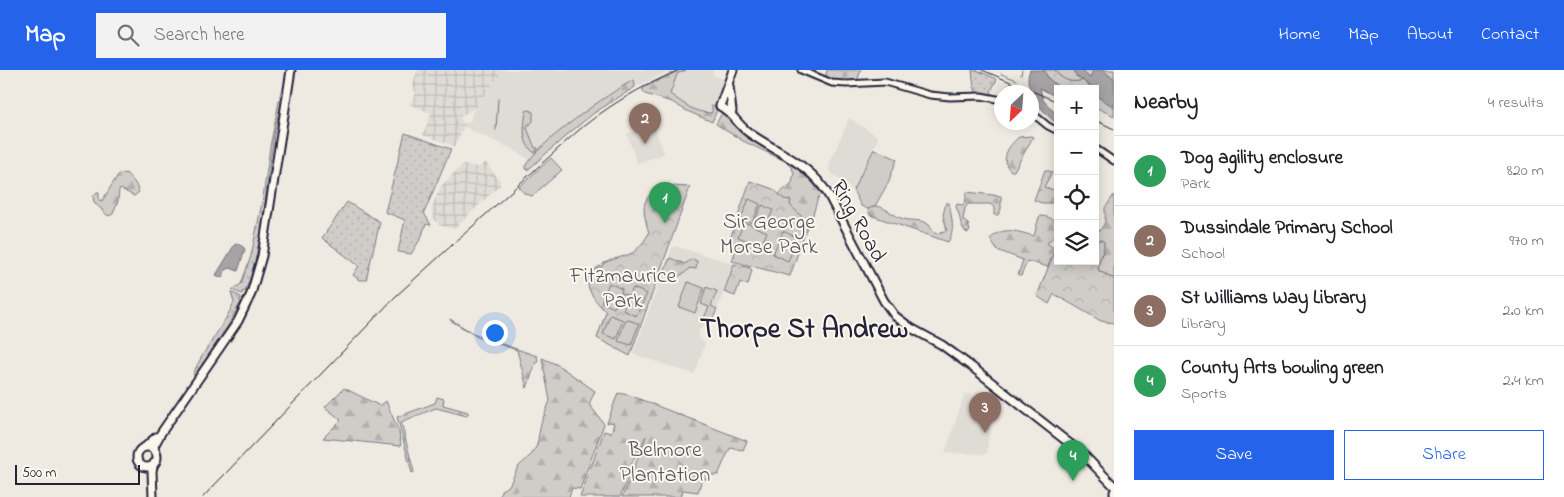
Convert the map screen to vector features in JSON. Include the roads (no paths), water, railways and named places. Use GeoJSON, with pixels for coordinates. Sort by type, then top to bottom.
{"type":"FeatureCollection","features":[{"type":"Feature","properties":{"kind":"highway"},"geometry":{"type":"LineString","coordinates":[[152,497],[149,471],[146,466],[139,463],[137,457],[140,449],[154,439],[223,340],[248,292],[259,254],[290,70]]}},
{"type":"Feature","properties":{"kind":"highway"},"geometry":{"type":"LineString","coordinates":[[152,497],[152,471],[156,458],[154,446],[233,329],[252,294],[262,256],[290,70]]}},
{"type":"Feature","properties":{"kind":"highway"},"geometry":{"type":"LineString","coordinates":[[727,109],[729,86],[734,70]]}},
{"type":"Feature","properties":{"kind":"highway"},"geometry":{"type":"LineString","coordinates":[[727,109],[734,70]]}},
{"type":"Feature","properties":{"kind":"highway"},"geometry":{"type":"LineString","coordinates":[[727,109],[729,86]]}},
{"type":"Feature","properties":{"kind":"highway","name":"Ring Road"},"geometry":{"type":"LineString","coordinates":[[727,109],[749,133],[800,164],[818,180],[833,204],[885,303],[899,320],[915,331],[951,350],[1085,456],[1114,486]]}},
{"type":"Feature","properties":{"kind":"highway"},"geometry":{"type":"LineString","coordinates":[[145,447],[155,451]]}},
{"type":"Feature","properties":{"kind":"highway"},"geometry":{"type":"LineString","coordinates":[[146,466],[154,463]]}},
{"type":"Feature","properties":{"kind":"main road"},"geometry":{"type":"LineString","coordinates":[[802,70],[820,79],[836,83],[885,82],[930,95],[950,97],[981,96],[994,98]]}},
{"type":"Feature","properties":{"kind":"main road"},"geometry":{"type":"LineString","coordinates":[[1039,119],[1056,130]]}},
{"type":"Feature","properties":{"kind":"main road"},"geometry":{"type":"LineString","coordinates":[[1099,151],[1114,161]]}},
{"type":"Feature","properties":{"kind":"waterway"},"geometry":{"type":"LineString","coordinates":[[1021,75],[1022,70]]}},
{"type":"Feature","properties":{"kind":"waterway"},"geometry":{"type":"LineString","coordinates":[[1055,70],[1067,80],[1075,82],[1083,80]]}},
{"type":"Feature","properties":{"kind":"waterway"},"geometry":{"type":"LineString","coordinates":[[1001,74],[1017,80]]}},
{"type":"Feature","properties":{"kind":"waterway"},"geometry":{"type":"LineString","coordinates":[[496,130],[498,99]]}},
{"type":"Feature","properties":{"kind":"railway"},"geometry":{"type":"LineString","coordinates":[[203,497],[396,296],[583,126],[622,99],[679,70]]}},
{"type":"Feature","properties":{"kind":"railway"},"geometry":{"type":"LineString","coordinates":[[982,70],[1054,100]]}},
{"type":"Feature","properties":{"kind":"railway"},"geometry":{"type":"LineString","coordinates":[[1099,122],[1114,129]]}},
{"type":"Feature","properties":{"kind":"place","name":"Dussindale Primary School"},"geometry":{"type":"Point","coordinates":[645,144]}},
{"type":"Feature","properties":{"kind":"place","name":"Dog agility enclosure"},"geometry":{"type":"Point","coordinates":[665,223]}},
{"type":"Feature","properties":{"kind":"place","name":"St Williams Way Library"},"geometry":{"type":"Point","coordinates":[985,433]}},
{"type":"Feature","properties":{"kind":"place","name":"County Arts bowling green"},"geometry":{"type":"Point","coordinates":[1073,481]}},
{"type":"Feature","properties":{"kind":"district","name":"Thorpe St Andrew"},"geometry":{"type":"Point","coordinates":[804,327]}},
{"type":"Feature","properties":{"kind":"park label","name":"Sir George Morse Park"},"geometry":{"type":"Point","coordinates":[769,232]}},
{"type":"Feature","properties":{"kind":"park label","name":"Fitzmaurice Park"},"geometry":{"type":"Point","coordinates":[623,286]}},
{"type":"Feature","properties":{"kind":"park label","name":"Belmore Plantation"},"geometry":{"type":"Point","coordinates":[665,460]}}]}
